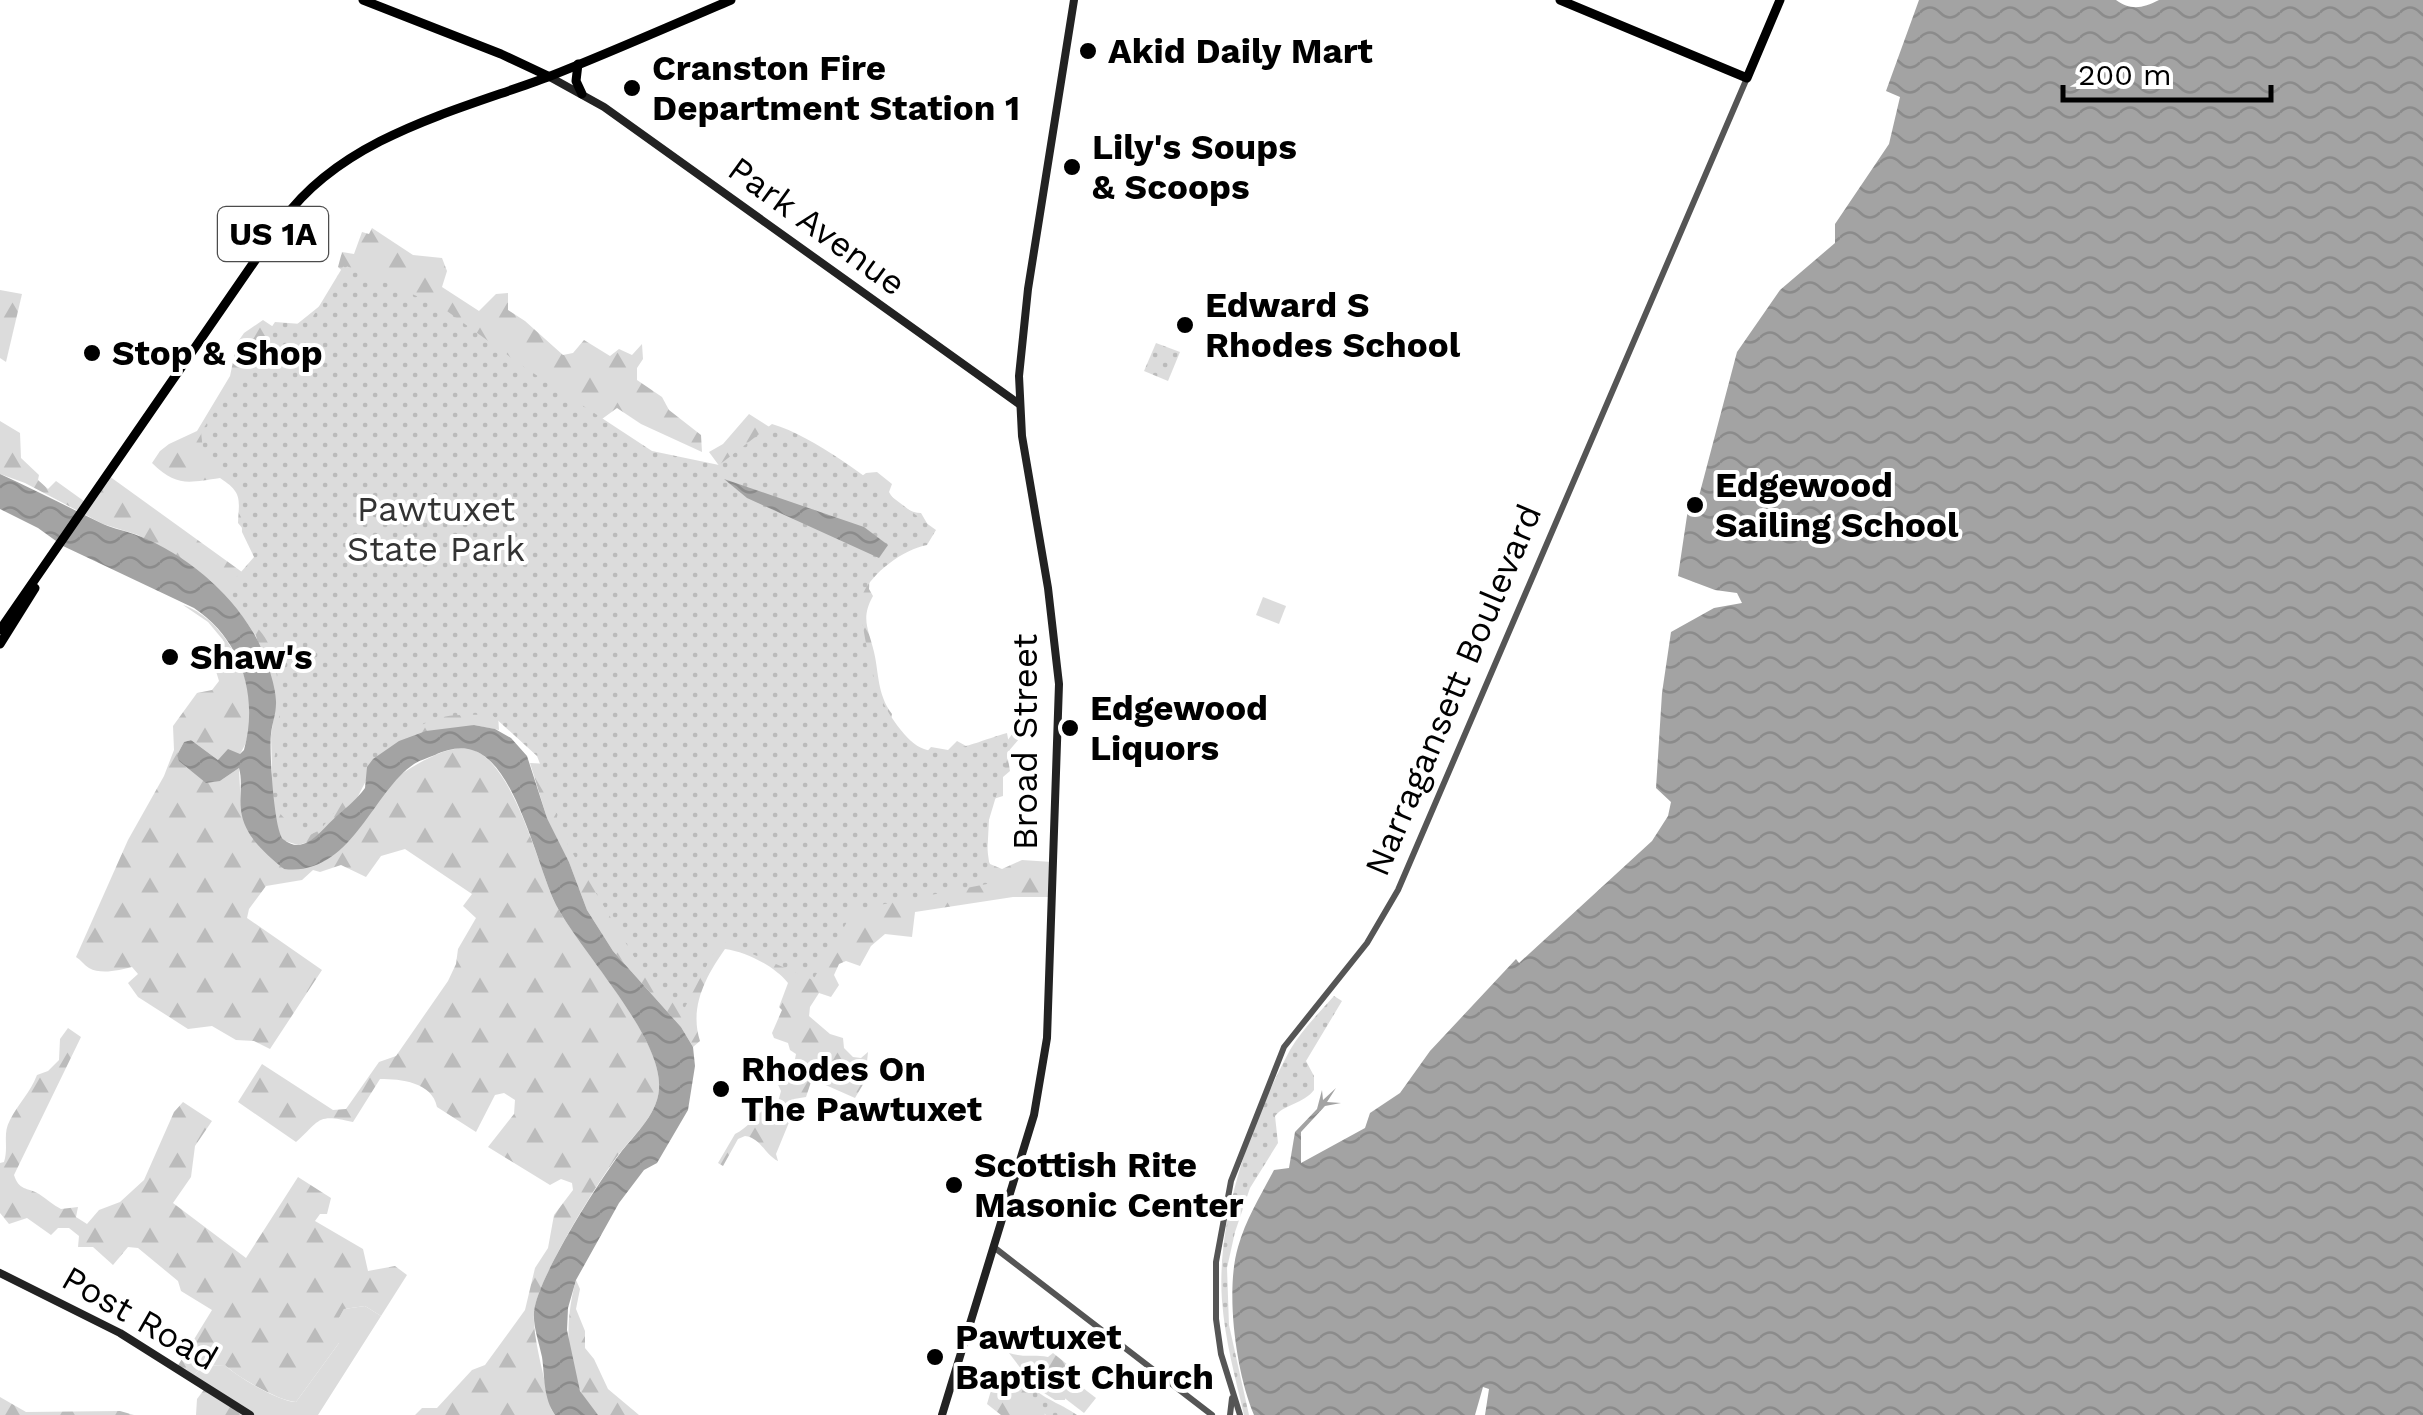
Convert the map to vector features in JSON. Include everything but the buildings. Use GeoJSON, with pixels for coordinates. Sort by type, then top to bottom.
{"type":"FeatureCollection","features":[{"type":"Feature","properties":{"kind":"main road","name":"Park Avenue"},"geometry":{"type":"LineString","coordinates":[[363,0],[548,76],[582,94],[1018,404]]}},
{"type":"Feature","properties":{"kind":"main road","name":"US 1A"},"geometry":{"type":"LineString","coordinates":[[60,546],[283,220],[316,182],[346,158],[374,144],[731,0]]}},
{"type":"Feature","properties":{"kind":"main road","name":"Broad Street"},"geometry":{"type":"LineString","coordinates":[[942,1415],[995,1248],[1044,1072],[1059,684],[1018,404],[1028,289],[1074,0]]}},
{"type":"Feature","properties":{"kind":"main road"},"geometry":{"type":"LineString","coordinates":[[1560,0],[1747,78]]}},
{"type":"Feature","properties":{"kind":"main road","name":"Narragansett Boulevard"},"geometry":{"type":"LineString","coordinates":[[1747,78],[1780,0]]}},
{"type":"Feature","properties":{"kind":"main road"},"geometry":{"type":"LineString","coordinates":[[578,64],[576,78],[582,94]]}},
{"type":"Feature","properties":{"kind":"main road"},"geometry":{"type":"LineString","coordinates":[[0,630],[60,546]]}},
{"type":"Feature","properties":{"kind":"main road"},"geometry":{"type":"LineString","coordinates":[[0,644],[60,546]]}},
{"type":"Feature","properties":{"kind":"main road","name":"Post Road"},"geometry":{"type":"LineString","coordinates":[[0,1272],[120,1333],[250,1415]]}},
{"type":"Feature","properties":{"kind":"street","name":"Narragansett Boulevard"},"geometry":{"type":"LineString","coordinates":[[1234,1415],[1216,1320],[1216,1262],[1222,1216],[1239,1154],[1284,1047],[1367,943],[1398,890],[1747,78]]}},
{"type":"Feature","properties":{"kind":"street"},"geometry":{"type":"LineString","coordinates":[[995,1248],[1211,1415]]}},
{"type":"Feature","properties":{"kind":"green space","name":"Pawtuxet State Park"},"geometry":{"type":"Polygon","coordinates":[[[372,228],[413,255],[442,258],[447,271],[442,287],[479,311],[496,294],[508,293],[508,310],[563,355],[573,353],[584,340],[610,356],[619,349],[632,355],[642,344],[643,359],[637,368],[637,380],[662,397],[669,410],[701,435],[702,452],[641,424],[617,408],[602,419],[583,446],[720,467],[709,452],[723,444],[749,414],[807,451],[816,445],[829,466],[862,476],[877,472],[892,484],[889,492],[894,500],[921,513],[928,525],[913,543],[870,574],[869,589],[873,596],[867,624],[881,691],[892,714],[888,731],[924,755],[931,747],[948,750],[957,741],[968,747],[1004,745],[1013,733],[1019,739],[1007,753],[1010,771],[1003,777],[1003,796],[990,800],[987,858],[990,864],[1002,869],[1022,860],[1052,862],[1051,897],[1013,897],[915,912],[912,937],[885,934],[871,946],[860,966],[846,961],[839,964],[834,975],[839,985],[831,997],[819,993],[809,1016],[830,1034],[843,1038],[844,1048],[853,1057],[861,1058],[868,1052],[865,1081],[855,1098],[812,1079],[806,1097],[794,1099],[792,1115],[776,1154],[778,1161],[745,1136],[738,1139],[723,1166],[718,1163],[735,1134],[778,1102],[781,1091],[773,1074],[793,1069],[796,1054],[788,1043],[774,1038],[772,1033],[788,983],[760,961],[725,949],[701,992],[697,1016],[700,1041],[693,1047],[681,1027],[613,951],[587,910],[547,818],[530,763],[550,764],[498,714],[499,730],[474,725],[368,777],[356,800],[312,841],[298,845],[285,841],[278,833],[273,804],[271,735],[276,704],[256,636],[240,613],[211,581],[138,535],[103,524],[0,474],[0,421],[20,433],[21,458],[48,489],[56,481],[88,504],[109,476],[242,572],[261,567],[253,541],[238,523],[239,502],[233,488],[220,478],[177,480],[152,463],[169,444],[197,431],[230,376],[237,343],[244,333],[263,320],[272,326],[296,325],[352,280],[338,267],[342,252],[354,254],[362,232],[369,234],[372,228]]]}},
{"type":"Feature","properties":{"kind":"green space","name":"Pawtuxet State Park"},"geometry":{"type":"Polygon","coordinates":[[[344,265],[440,306],[652,451],[719,465],[772,424],[835,456],[936,530],[927,545],[889,563],[866,587],[861,604],[864,630],[880,696],[898,726],[917,746],[943,751],[1007,733],[1010,750],[985,833],[992,883],[854,910],[813,980],[720,940],[682,1013],[636,960],[560,831],[537,756],[492,715],[444,717],[413,730],[369,769],[320,830],[310,835],[290,823],[272,798],[280,715],[272,653],[258,628],[221,595],[254,557],[242,532],[241,493],[204,459],[201,432],[275,322],[301,324],[312,318],[344,265]]]}},
{"type":"Feature","properties":{"kind":"green space"},"geometry":{"type":"Polygon","coordinates":[[[0,290],[22,294],[6,362],[0,358],[0,290]]]}},
{"type":"Feature","properties":{"kind":"green space"},"geometry":{"type":"Polygon","coordinates":[[[1156,343],[1180,352],[1168,381],[1144,371],[1156,343]]]}},
{"type":"Feature","properties":{"kind":"green space"},"geometry":{"type":"Polygon","coordinates":[[[1263,597],[1286,606],[1279,624],[1256,615],[1263,597]]]}},
{"type":"Feature","properties":{"kind":"green space"},"geometry":{"type":"Polygon","coordinates":[[[183,605],[201,614],[231,647],[242,668],[251,714],[240,754],[218,760],[191,740],[184,742],[177,755],[220,781],[239,768],[241,810],[284,869],[371,796],[421,762],[464,748],[481,754],[509,789],[556,905],[648,1045],[657,1068],[659,1089],[654,1109],[581,1211],[545,1278],[534,1312],[535,1334],[555,1415],[415,1415],[422,1408],[437,1408],[472,1370],[485,1365],[525,1310],[535,1268],[548,1248],[554,1215],[573,1190],[572,1183],[561,1179],[550,1185],[488,1147],[514,1114],[515,1100],[504,1093],[495,1095],[476,1132],[437,1107],[422,1087],[380,1079],[353,1122],[320,1120],[296,1142],[238,1102],[262,1064],[333,1110],[346,1109],[379,1062],[396,1056],[448,981],[458,949],[476,918],[463,906],[472,894],[405,849],[381,856],[366,877],[341,865],[320,872],[313,870],[302,880],[266,886],[247,918],[322,970],[270,1049],[254,1041],[236,1040],[212,1026],[188,1029],[138,997],[128,983],[138,974],[132,967],[99,971],[76,957],[128,840],[164,776],[174,750],[173,726],[197,693],[212,690],[219,681],[215,668],[223,640],[208,622],[183,605]]]}},
{"type":"Feature","properties":{"kind":"green space"},"geometry":{"type":"Polygon","coordinates":[[[1334,996],[1342,1001],[1306,1061],[1314,1076],[1314,1090],[1275,1116],[1278,1143],[1250,1188],[1227,1268],[1229,1325],[1249,1415],[1244,1415],[1222,1301],[1231,1205],[1250,1139],[1276,1078],[1294,1043],[1334,996]]]}},
{"type":"Feature","properties":{"kind":"green space"},"geometry":{"type":"Polygon","coordinates":[[[68,1028],[81,1037],[14,1175],[21,1186],[61,1209],[78,1207],[76,1217],[87,1224],[99,1210],[120,1202],[144,1180],[174,1112],[183,1102],[212,1121],[195,1146],[191,1177],[173,1203],[246,1258],[298,1177],[331,1198],[327,1214],[320,1214],[315,1221],[363,1249],[368,1271],[395,1266],[407,1275],[381,1316],[365,1306],[344,1309],[339,1318],[339,1343],[296,1402],[259,1388],[225,1365],[202,1366],[193,1377],[177,1367],[212,1310],[181,1291],[178,1281],[138,1248],[128,1247],[113,1265],[93,1247],[78,1247],[79,1236],[69,1228],[58,1228],[51,1235],[27,1218],[9,1224],[0,1213],[0,1163],[4,1162],[8,1125],[37,1075],[59,1060],[60,1039],[68,1028]]]}},
{"type":"Feature","properties":{"kind":"green space"},"geometry":{"type":"Polygon","coordinates":[[[576,1280],[580,1289],[576,1309],[585,1331],[585,1348],[608,1389],[639,1415],[598,1415],[578,1386],[568,1332],[576,1280]]]}},
{"type":"Feature","properties":{"kind":"green space"},"geometry":{"type":"Polygon","coordinates":[[[365,1306],[381,1316],[318,1415],[251,1415],[193,1377],[202,1366],[225,1365],[259,1388],[296,1402],[339,1343],[339,1318],[344,1309],[365,1306]]]}},
{"type":"Feature","properties":{"kind":"green space"},"geometry":{"type":"Polygon","coordinates":[[[1009,1353],[1048,1357],[1053,1353],[1073,1369],[1073,1377],[1065,1387],[1065,1400],[1055,1400],[1041,1391],[1037,1395],[1045,1415],[1001,1415],[987,1404],[992,1387],[1016,1390],[1028,1378],[1009,1353]]]}},
{"type":"Feature","properties":{"kind":"green space"},"geometry":{"type":"Polygon","coordinates":[[[1070,1378],[1096,1398],[1084,1413],[1058,1393],[1070,1378]]]}},
{"type":"Feature","properties":{"kind":"green space"},"geometry":{"type":"Polygon","coordinates":[[[206,1387],[243,1415],[196,1415],[197,1399],[206,1387]]]}},
{"type":"Feature","properties":{"kind":"green space"},"geometry":{"type":"Polygon","coordinates":[[[1035,1390],[1077,1415],[1046,1415],[1026,1400],[1035,1390]]]}},
{"type":"Feature","properties":{"kind":"green space"},"geometry":{"type":"Polygon","coordinates":[[[0,1397],[26,1412],[120,1411],[134,1415],[0,1415],[0,1397]]]}},
{"type":"Feature","properties":{"kind":"water"},"geometry":{"type":"Polygon","coordinates":[[[1919,0],[2116,0],[2137,7],[2159,0],[2423,0],[2423,1415],[1485,1415],[1489,1389],[1483,1387],[1475,1415],[1254,1415],[1234,1332],[1234,1265],[1249,1217],[1274,1170],[1289,1168],[1295,1132],[1317,1109],[1322,1090],[1323,1100],[1336,1088],[1327,1102],[1341,1103],[1325,1106],[1301,1132],[1301,1163],[1365,1128],[1370,1113],[1400,1093],[1430,1051],[1516,959],[1519,963],[1652,841],[1668,816],[1671,802],[1656,788],[1662,693],[1671,632],[1714,608],[1742,603],[1737,593],[1715,590],[1678,576],[1688,509],[1699,496],[1737,352],[1780,290],[1835,243],[1835,224],[1889,144],[1900,97],[1886,91],[1919,0]]]}},
{"type":"Feature","properties":{"kind":"water"},"geometry":{"type":"Polygon","coordinates":[[[0,474],[173,553],[218,588],[243,617],[261,647],[276,696],[271,742],[273,789],[280,833],[291,844],[313,839],[352,802],[365,788],[367,767],[373,759],[399,741],[426,731],[474,725],[495,729],[511,738],[527,756],[547,818],[587,910],[613,951],[681,1027],[693,1047],[695,1066],[688,1110],[657,1163],[644,1170],[619,1203],[576,1280],[568,1308],[567,1330],[580,1391],[598,1415],[555,1415],[546,1394],[534,1312],[545,1278],[568,1234],[654,1109],[659,1089],[657,1068],[635,1021],[556,905],[513,794],[501,774],[487,759],[467,749],[448,750],[421,760],[399,777],[344,847],[307,868],[284,869],[246,828],[239,768],[220,781],[206,783],[177,755],[184,742],[191,740],[218,760],[228,749],[240,754],[244,750],[247,690],[242,670],[224,636],[194,608],[63,546],[0,509],[0,474]]]}},
{"type":"Feature","properties":{"kind":"water"},"geometry":{"type":"Polygon","coordinates":[[[724,479],[864,527],[888,545],[879,558],[747,498],[724,479]]]}},
{"type":"Feature","properties":{"kind":"place","name":"Akid Daily Mart"},"geometry":{"type":"Point","coordinates":[1088,51]}},
{"type":"Feature","properties":{"kind":"place","name":"Cranston Fire Department Station 1"},"geometry":{"type":"Point","coordinates":[632,88]}},
{"type":"Feature","properties":{"kind":"place","name":"Lily's Soups & Scoops"},"geometry":{"type":"Point","coordinates":[1072,167]}},
{"type":"Feature","properties":{"kind":"place","name":"Edward S Rhodes School"},"geometry":{"type":"Point","coordinates":[1185,325]}},
{"type":"Feature","properties":{"kind":"place","name":"Stop & Shop"},"geometry":{"type":"Point","coordinates":[92,353]}},
{"type":"Feature","properties":{"kind":"place","name":"Edgewood Sailing School"},"geometry":{"type":"Point","coordinates":[1695,505]}},
{"type":"Feature","properties":{"kind":"place","name":"Shaw's"},"geometry":{"type":"Point","coordinates":[170,657]}},
{"type":"Feature","properties":{"kind":"place","name":"Edgewood Liquors"},"geometry":{"type":"Point","coordinates":[1070,728]}},
{"type":"Feature","properties":{"kind":"place","name":"Rhodes On The Pawtuxet"},"geometry":{"type":"Point","coordinates":[721,1089]}},
{"type":"Feature","properties":{"kind":"place","name":"Scottish Rite Masonic Center"},"geometry":{"type":"Point","coordinates":[954,1185]}},
{"type":"Feature","properties":{"kind":"place","name":"Pawtuxet Baptist Church"},"geometry":{"type":"Point","coordinates":[935,1357]}}]}
